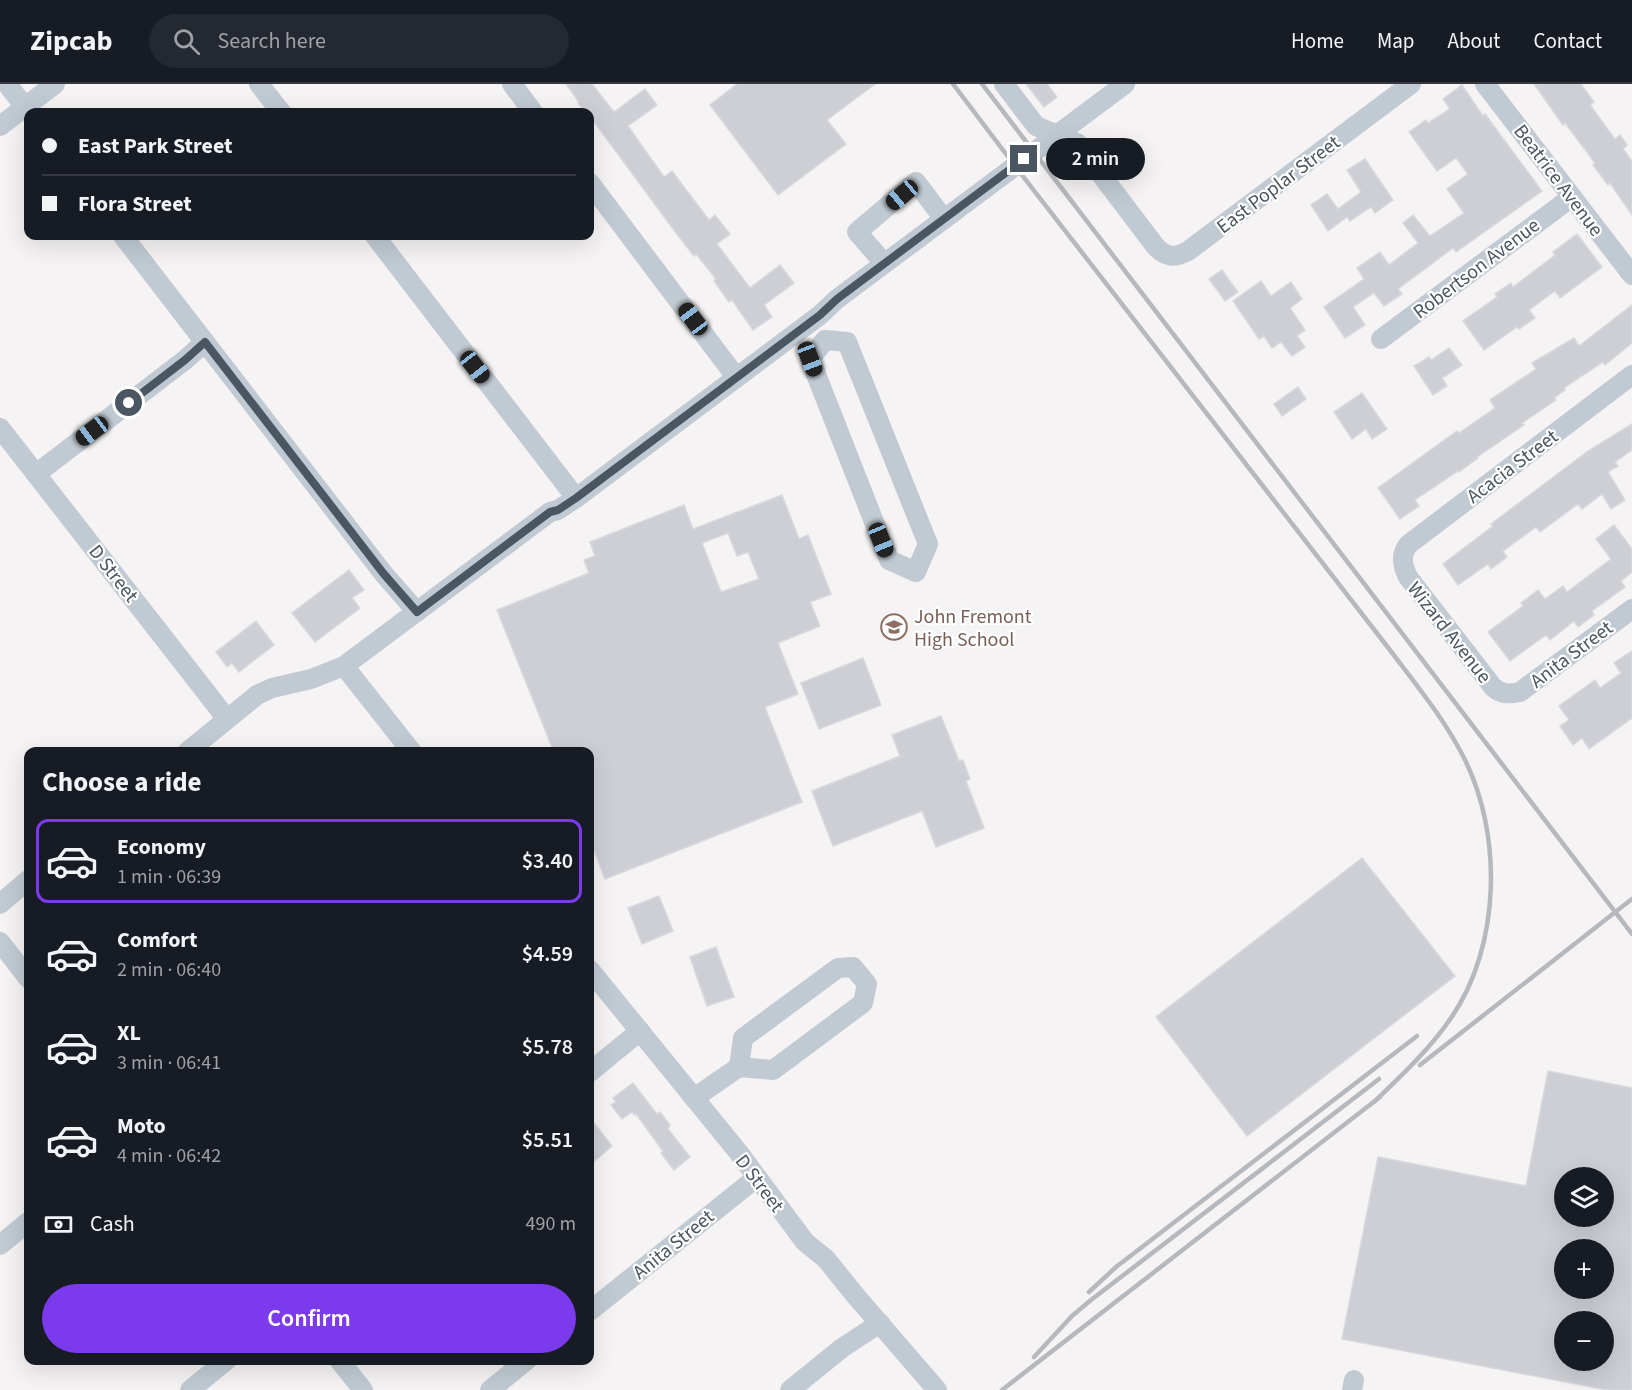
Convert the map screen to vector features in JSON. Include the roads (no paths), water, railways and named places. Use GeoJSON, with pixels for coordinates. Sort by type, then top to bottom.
{"type":"FeatureCollection","features":[{"type":"Feature","properties":{"kind":"street"},"geometry":{"type":"LineString","coordinates":[[7,84],[25,108]]}},
{"type":"Feature","properties":{"kind":"street"},"geometry":{"type":"LineString","coordinates":[[28,108],[56,84]]}},
{"type":"Feature","properties":{"kind":"street"},"geometry":{"type":"LineString","coordinates":[[259,84],[277,108]]}},
{"type":"Feature","properties":{"kind":"street"},"geometry":{"type":"LineString","coordinates":[[512,84],[530,108]]}},
{"type":"Feature","properties":{"kind":"street"},"geometry":{"type":"LineString","coordinates":[[1004,84],[1036,126],[1056,134]]}},
{"type":"Feature","properties":{"kind":"street"},"geometry":{"type":"LineString","coordinates":[[193,747],[257,695],[272,688],[311,679],[344,666],[550,512],[558,510],[576,498],[820,315],[884,263],[1125,84]]}},
{"type":"Feature","properties":{"kind":"street","name":"East Poplar Street"},"geometry":{"type":"LineString","coordinates":[[1056,134],[1077,143],[1164,255],[1175,256],[1188,251],[1411,84]]}},
{"type":"Feature","properties":{"kind":"street","name":"Beatrice Avenue"},"geometry":{"type":"LineString","coordinates":[[1485,84],[1632,275]]}},
{"type":"Feature","properties":{"kind":"street"},"geometry":{"type":"LineString","coordinates":[[0,126],[24,111]]}},
{"type":"Feature","properties":{"kind":"street"},"geometry":{"type":"LineString","coordinates":[[884,263],[857,232],[916,182],[944,219]]}},
{"type":"Feature","properties":{"kind":"street"},"geometry":{"type":"LineString","coordinates":[[594,188],[736,377]]}},
{"type":"Feature","properties":{"kind":"street","name":"Robertson Avenue"},"geometry":{"type":"LineString","coordinates":[[1381,339],[1572,197]]}},
{"type":"Feature","properties":{"kind":"street"},"geometry":{"type":"LineString","coordinates":[[126,240],[383,573],[417,612]]}},
{"type":"Feature","properties":{"kind":"street"},"geometry":{"type":"LineString","coordinates":[[378,240],[576,498]]}},
{"type":"Feature","properties":{"kind":"street"},"geometry":{"type":"LineString","coordinates":[[820,315],[825,340],[810,359],[814,370],[889,560],[916,572],[928,544],[847,342],[825,340]]}},
{"type":"Feature","properties":{"kind":"street"},"geometry":{"type":"LineString","coordinates":[[36,474],[185,360],[205,342]]}},
{"type":"Feature","properties":{"kind":"street","name":"Acacia Street"},"geometry":{"type":"LineString","coordinates":[[1402,562],[1404,549],[1410,544],[1632,375]]}},
{"type":"Feature","properties":{"kind":"street","name":"D Street"},"geometry":{"type":"LineString","coordinates":[[0,428],[227,719]]}},
{"type":"Feature","properties":{"kind":"street","name":"Wizard Avenue"},"geometry":{"type":"LineString","coordinates":[[1402,562],[1408,577],[1493,687],[1498,692],[1507,694]]}},
{"type":"Feature","properties":{"kind":"street","name":"Anita Street"},"geometry":{"type":"LineString","coordinates":[[1507,694],[1520,692],[1632,609]]}},
{"type":"Feature","properties":{"kind":"street"},"geometry":{"type":"LineString","coordinates":[[344,666],[408,747]]}},
{"type":"Feature","properties":{"kind":"street"},"geometry":{"type":"LineString","coordinates":[[0,903],[24,883]]}},
{"type":"Feature","properties":{"kind":"street"},"geometry":{"type":"LineString","coordinates":[[0,942],[24,973]]}},
{"type":"Feature","properties":{"kind":"street"},"geometry":{"type":"LineString","coordinates":[[694,1098],[739,1067],[773,1071],[863,1003],[867,984],[853,967],[838,968],[743,1038],[739,1067]]}},
{"type":"Feature","properties":{"kind":"street","name":"D Street"},"geometry":{"type":"LineString","coordinates":[[594,975],[694,1098],[805,1242],[826,1259],[938,1390]]}},
{"type":"Feature","properties":{"kind":"street"},"geometry":{"type":"LineString","coordinates":[[594,1069],[640,1031]]}},
{"type":"Feature","properties":{"kind":"street","name":"Anita Street"},"geometry":{"type":"LineString","coordinates":[[594,1308],[756,1178]]}},
{"type":"Feature","properties":{"kind":"street"},"geometry":{"type":"LineString","coordinates":[[0,1245],[24,1225]]}},
{"type":"Feature","properties":{"kind":"street"},"geometry":{"type":"LineString","coordinates":[[790,1390],[842,1348],[880,1323]]}},
{"type":"Feature","properties":{"kind":"street"},"geometry":{"type":"LineString","coordinates":[[190,1390],[221,1365]]}},
{"type":"Feature","properties":{"kind":"street"},"geometry":{"type":"LineString","coordinates":[[343,1365],[363,1390]]}},
{"type":"Feature","properties":{"kind":"street"},"geometry":{"type":"LineString","coordinates":[[490,1390],[521,1365]]}},
{"type":"Feature","properties":{"kind":"railway"},"geometry":{"type":"LineString","coordinates":[[953,84],[1421,691],[1456,742],[1476,786],[1485,819],[1490,854],[1491,889],[1480,958],[1468,989],[1451,1018],[1414,1062],[1374,1102]]}},
{"type":"Feature","properties":{"kind":"railway"},"geometry":{"type":"LineString","coordinates":[[982,84],[1632,934]]}},
{"type":"Feature","properties":{"kind":"railway"},"geometry":{"type":"LineString","coordinates":[[1420,1065],[1632,899]]}},
{"type":"Feature","properties":{"kind":"railway"},"geometry":{"type":"LineString","coordinates":[[1089,1292],[1116,1267],[1417,1036]]}},
{"type":"Feature","properties":{"kind":"railway"},"geometry":{"type":"LineString","coordinates":[[1034,1357],[1072,1316],[1091,1300],[1379,1079]]}},
{"type":"Feature","properties":{"kind":"railway"},"geometry":{"type":"LineString","coordinates":[[1002,1390],[1380,1097]]}},
{"type":"Feature","properties":{"kind":"place","name":"John Fremont High School"},"geometry":{"type":"Point","coordinates":[894,627]}}]}
